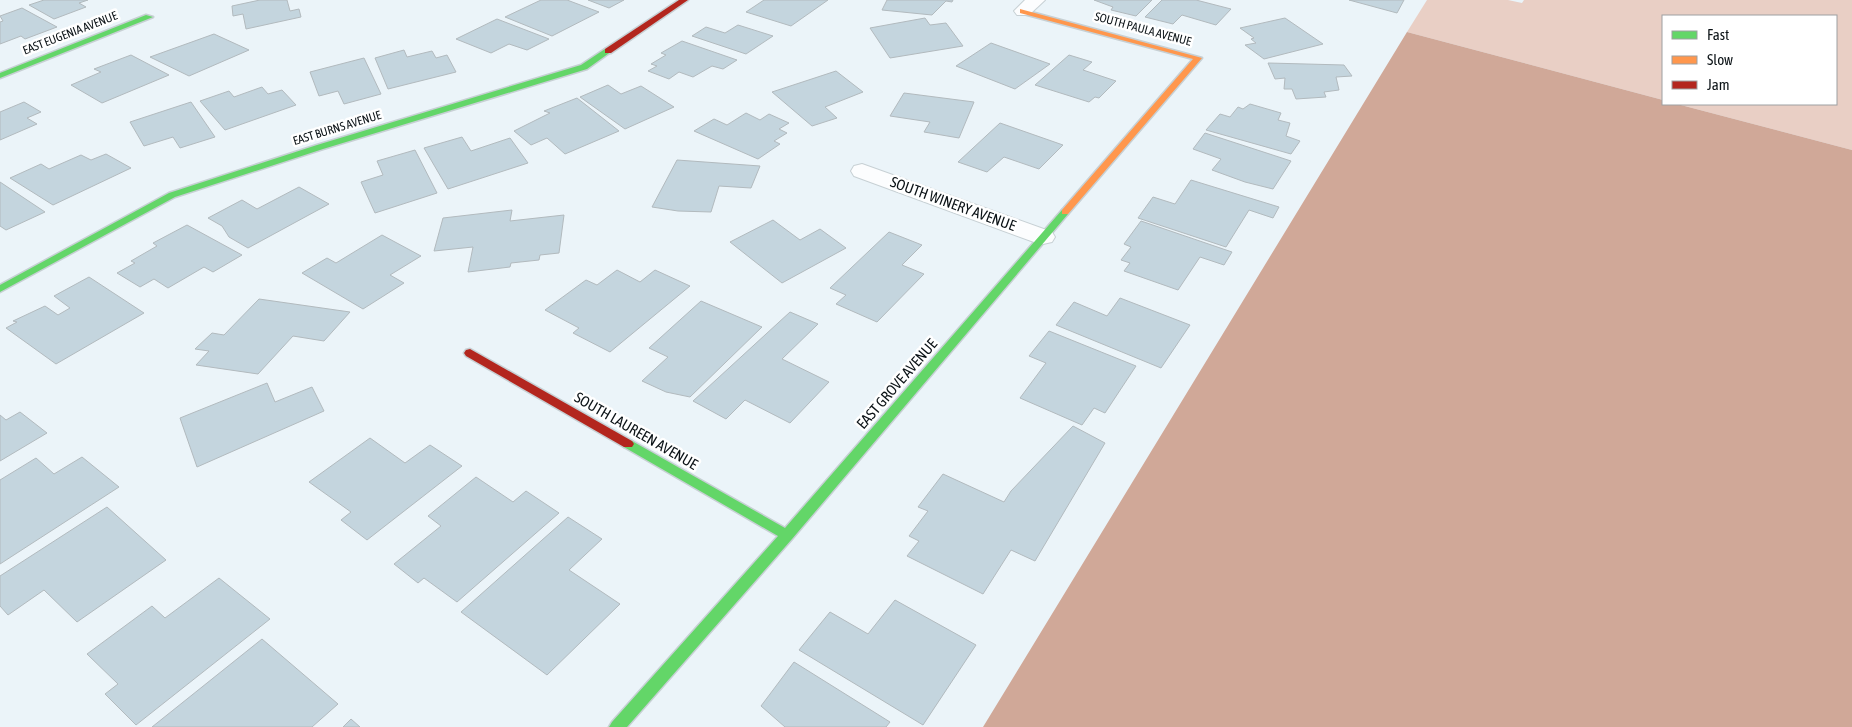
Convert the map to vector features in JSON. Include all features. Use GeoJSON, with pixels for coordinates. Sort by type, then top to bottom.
{"type":"FeatureCollection","features":[{"type":"Feature","properties":{"kind":"street","name":"EAST BURNS AVENUE"},"geometry":{"type":"LineString","coordinates":[[0,289],[172,195],[320,147],[584,67],[684,0]]}},
{"type":"Feature","properties":{"kind":"street","name":"SOUTH PAULA AVENUE"},"geometry":{"type":"LineString","coordinates":[[1029,5],[1198,58]]}},
{"type":"Feature","properties":{"kind":"street","name":"EAST EUGENIA AVENUE"},"geometry":{"type":"LineString","coordinates":[[0,76],[149,17]]}},
{"type":"Feature","properties":{"kind":"street","name":"EAST GROVE AVENUE"},"geometry":{"type":"LineString","coordinates":[[617,727],[787,535],[1198,58]]}},
{"type":"Feature","properties":{"kind":"street","name":"SOUTH WINERY AVENUE"},"geometry":{"type":"LineString","coordinates":[[862,171],[1043,237]]}},
{"type":"Feature","properties":{"kind":"street","name":"SOUTH LAUREEN AVENUE"},"geometry":{"type":"LineString","coordinates":[[470,353],[787,535]]}},
{"type":"Feature","properties":{"kind":"shaded area"},"geometry":{"type":"Polygon","coordinates":[[[1427,0],[1508,0],[1522,3],[1524,0],[1852,0],[1852,150],[1681,105],[1837,105],[1837,15],[1662,15],[1662,100],[1407,32],[1427,0]]]}},
{"type":"Feature","properties":{"kind":"shaded area"},"geometry":{"type":"Polygon","coordinates":[[[1407,32],[1662,100],[1662,105],[1681,105],[1852,150],[1852,727],[983,727],[1407,32]]]}},
{"type":"Feature","properties":{"kind":"building"},"geometry":{"type":"Polygon","coordinates":[[[44,0],[88,0],[79,3],[86,7],[54,19],[29,5],[44,0]]]}},
{"type":"Feature","properties":{"kind":"building"},"geometry":{"type":"Polygon","coordinates":[[[260,0],[287,0],[290,11],[299,9],[301,17],[246,29],[243,14],[233,16],[232,6],[260,0]]]}},
{"type":"Feature","properties":{"kind":"building"},"geometry":{"type":"Polygon","coordinates":[[[541,0],[567,0],[599,12],[552,36],[505,17],[541,0]]]}},
{"type":"Feature","properties":{"kind":"building"},"geometry":{"type":"Polygon","coordinates":[[[588,0],[624,0],[609,8],[588,0]]]}},
{"type":"Feature","properties":{"kind":"building"},"geometry":{"type":"Polygon","coordinates":[[[764,0],[828,0],[791,26],[746,12],[764,0]]]}},
{"type":"Feature","properties":{"kind":"building"},"geometry":{"type":"Polygon","coordinates":[[[887,0],[953,0],[952,2],[946,1],[932,15],[882,10],[887,0]]]}},
{"type":"Feature","properties":{"kind":"building"},"geometry":{"type":"Polygon","coordinates":[[[1094,0],[1152,0],[1136,16],[1111,10],[1113,7],[1094,0]]]}},
{"type":"Feature","properties":{"kind":"building"},"geometry":{"type":"Polygon","coordinates":[[[1162,0],[1196,0],[1231,9],[1216,25],[1182,15],[1173,24],[1145,17],[1162,0]]]}},
{"type":"Feature","properties":{"kind":"building"},"geometry":{"type":"Polygon","coordinates":[[[1349,0],[1404,0],[1397,13],[1349,0]]]}},
{"type":"Feature","properties":{"kind":"building"},"geometry":{"type":"Polygon","coordinates":[[[22,8],[57,27],[25,39],[21,36],[0,44],[0,22],[3,21],[0,16],[22,8]]]}},
{"type":"Feature","properties":{"kind":"building"},"geometry":{"type":"Polygon","coordinates":[[[925,18],[930,25],[946,23],[963,46],[890,58],[870,28],[925,18]]]}},
{"type":"Feature","properties":{"kind":"building"},"geometry":{"type":"Polygon","coordinates":[[[1285,18],[1323,44],[1264,59],[1245,45],[1256,43],[1251,39],[1254,38],[1240,28],[1285,18]]]}},
{"type":"Feature","properties":{"kind":"building"},"geometry":{"type":"Polygon","coordinates":[[[497,19],[549,39],[527,50],[509,44],[491,53],[456,39],[497,19]]]}},
{"type":"Feature","properties":{"kind":"building"},"geometry":{"type":"Polygon","coordinates":[[[738,25],[773,36],[746,54],[692,36],[706,27],[725,33],[738,25]]]}},
{"type":"Feature","properties":{"kind":"building"},"geometry":{"type":"Polygon","coordinates":[[[214,34],[249,50],[189,76],[150,57],[214,34]]]}},
{"type":"Feature","properties":{"kind":"building"},"geometry":{"type":"Polygon","coordinates":[[[682,41],[737,60],[723,69],[712,66],[693,77],[679,72],[669,79],[648,71],[657,66],[651,64],[666,55],[661,53],[682,41]]]}},
{"type":"Feature","properties":{"kind":"building"},"geometry":{"type":"Polygon","coordinates":[[[991,43],[1050,64],[1015,89],[956,66],[991,43]]]}},
{"type":"Feature","properties":{"kind":"building"},"geometry":{"type":"Polygon","coordinates":[[[404,50],[407,57],[432,51],[436,58],[447,55],[456,72],[388,89],[375,58],[404,50]]]}},
{"type":"Feature","properties":{"kind":"building"},"geometry":{"type":"Polygon","coordinates":[[[131,55],[169,75],[102,103],[71,85],[101,72],[94,69],[131,55]]]}},
{"type":"Feature","properties":{"kind":"building"},"geometry":{"type":"Polygon","coordinates":[[[1069,55],[1092,62],[1083,70],[1116,81],[1099,98],[1095,97],[1089,102],[1035,85],[1069,55]]]}},
{"type":"Feature","properties":{"kind":"building"},"geometry":{"type":"Polygon","coordinates":[[[364,58],[381,94],[344,104],[338,91],[319,96],[310,72],[364,58]]]}},
{"type":"Feature","properties":{"kind":"building"},"geometry":{"type":"Polygon","coordinates":[[[1268,63],[1344,65],[1352,76],[1336,77],[1339,90],[1324,92],[1326,97],[1296,99],[1292,89],[1284,89],[1285,78],[1275,79],[1268,63]]]}},
{"type":"Feature","properties":{"kind":"building"},"geometry":{"type":"Polygon","coordinates":[[[836,71],[863,92],[825,107],[837,118],[812,126],[772,92],[836,71]]]}},
{"type":"Feature","properties":{"kind":"building"},"geometry":{"type":"Polygon","coordinates":[[[608,85],[621,94],[641,86],[674,107],[625,129],[580,97],[608,85]]]}},
{"type":"Feature","properties":{"kind":"building"},"geometry":{"type":"Polygon","coordinates":[[[262,87],[268,94],[282,90],[296,105],[225,130],[200,101],[229,91],[234,97],[262,87]]]}},
{"type":"Feature","properties":{"kind":"building"},"geometry":{"type":"Polygon","coordinates":[[[904,93],[974,102],[959,138],[924,132],[930,122],[890,116],[904,93]]]}},
{"type":"Feature","properties":{"kind":"building"},"geometry":{"type":"Polygon","coordinates":[[[577,98],[619,131],[565,154],[547,138],[531,145],[514,131],[550,113],[544,111],[577,98]]]}},
{"type":"Feature","properties":{"kind":"building"},"geometry":{"type":"Polygon","coordinates":[[[24,102],[41,112],[27,118],[37,124],[0,140],[0,112],[24,102]]]}},
{"type":"Feature","properties":{"kind":"building"},"geometry":{"type":"Polygon","coordinates":[[[191,102],[215,137],[180,148],[173,137],[144,146],[130,122],[191,102]]]}},
{"type":"Feature","properties":{"kind":"building"},"geometry":{"type":"Polygon","coordinates":[[[1250,104],[1281,113],[1278,120],[1290,123],[1286,136],[1300,141],[1291,154],[1206,130],[1220,114],[1230,117],[1238,107],[1243,109],[1250,104]]]}},
{"type":"Feature","properties":{"kind":"building"},"geometry":{"type":"Polygon","coordinates":[[[746,113],[760,120],[769,114],[789,123],[779,129],[787,133],[774,141],[780,144],[758,159],[694,131],[714,119],[727,125],[746,113]]]}},
{"type":"Feature","properties":{"kind":"building"},"geometry":{"type":"Polygon","coordinates":[[[1000,123],[1063,145],[1039,169],[1004,157],[987,172],[958,162],[1000,123]]]}},
{"type":"Feature","properties":{"kind":"building"},"geometry":{"type":"Polygon","coordinates":[[[1205,133],[1291,161],[1273,189],[1245,182],[1212,170],[1221,159],[1193,149],[1205,133]]]}},
{"type":"Feature","properties":{"kind":"building"},"geometry":{"type":"Polygon","coordinates":[[[462,137],[471,151],[510,138],[528,163],[448,189],[424,148],[462,137]]]}},
{"type":"Feature","properties":{"kind":"building"},"geometry":{"type":"Polygon","coordinates":[[[415,150],[437,193],[375,213],[361,182],[383,175],[377,161],[415,150]]]}},
{"type":"Feature","properties":{"kind":"building"},"geometry":{"type":"Polygon","coordinates":[[[106,154],[131,168],[53,205],[10,178],[41,164],[49,169],[81,155],[91,160],[106,154]]]}},
{"type":"Feature","properties":{"kind":"building"},"geometry":{"type":"Polygon","coordinates":[[[677,160],[760,166],[751,188],[719,186],[711,212],[678,211],[652,207],[677,160]]]}},
{"type":"Feature","properties":{"kind":"building"},"geometry":{"type":"Polygon","coordinates":[[[1191,180],[1279,207],[1273,218],[1249,210],[1226,247],[1138,218],[1153,197],[1175,204],[1191,180]]]}},
{"type":"Feature","properties":{"kind":"building"},"geometry":{"type":"Polygon","coordinates":[[[0,182],[45,212],[6,230],[0,226],[0,182]]]}},
{"type":"Feature","properties":{"kind":"building"},"geometry":{"type":"Polygon","coordinates":[[[299,187],[329,204],[248,248],[229,237],[222,226],[208,218],[242,200],[257,209],[299,187]]]}},
{"type":"Feature","properties":{"kind":"building"},"geometry":{"type":"Polygon","coordinates":[[[512,210],[510,221],[564,215],[559,253],[540,255],[539,260],[511,263],[510,267],[468,272],[473,247],[434,251],[443,218],[512,210]]]}},
{"type":"Feature","properties":{"kind":"building"},"geometry":{"type":"Polygon","coordinates":[[[773,220],[800,240],[820,229],[846,248],[782,283],[730,242],[773,220]]]}},
{"type":"Feature","properties":{"kind":"building"},"geometry":{"type":"Polygon","coordinates":[[[1141,221],[1232,252],[1224,265],[1200,257],[1178,290],[1124,271],[1130,263],[1121,260],[1131,247],[1124,244],[1141,221]]]}},
{"type":"Feature","properties":{"kind":"building"},"geometry":{"type":"Polygon","coordinates":[[[187,225],[242,255],[213,272],[204,267],[168,288],[154,279],[140,287],[117,273],[135,263],[131,261],[157,246],[153,243],[187,225]]]}},
{"type":"Feature","properties":{"kind":"building"},"geometry":{"type":"Polygon","coordinates":[[[889,232],[922,245],[902,265],[924,274],[877,322],[836,304],[846,295],[830,288],[889,232]]]}},
{"type":"Feature","properties":{"kind":"building"},"geometry":{"type":"Polygon","coordinates":[[[382,235],[421,256],[390,275],[404,283],[363,309],[302,273],[327,258],[336,263],[382,235]]]}},
{"type":"Feature","properties":{"kind":"building"},"geometry":{"type":"Polygon","coordinates":[[[617,270],[640,282],[655,270],[690,286],[610,352],[573,333],[579,328],[545,310],[586,280],[597,285],[617,270]]]}},
{"type":"Feature","properties":{"kind":"building"},"geometry":{"type":"Polygon","coordinates":[[[89,277],[144,313],[56,364],[6,328],[17,322],[13,321],[45,306],[58,315],[70,308],[54,296],[89,277]]]}},
{"type":"Feature","properties":{"kind":"building"},"geometry":{"type":"Polygon","coordinates":[[[1120,298],[1190,325],[1161,368],[1056,325],[1074,302],[1107,316],[1120,298]]]}},
{"type":"Feature","properties":{"kind":"building"},"geometry":{"type":"Polygon","coordinates":[[[259,299],[350,312],[324,341],[293,336],[258,374],[196,365],[209,351],[195,349],[212,333],[224,335],[259,299]]]}},
{"type":"Feature","properties":{"kind":"building"},"geometry":{"type":"Polygon","coordinates":[[[701,301],[762,327],[690,397],[666,392],[642,381],[668,357],[649,348],[701,301]]]}},
{"type":"Feature","properties":{"kind":"building"},"geometry":{"type":"Polygon","coordinates":[[[790,312],[818,324],[782,359],[829,382],[790,423],[745,400],[726,419],[693,401],[790,312]]]}},
{"type":"Feature","properties":{"kind":"building"},"geometry":{"type":"Polygon","coordinates":[[[1049,331],[1136,366],[1105,413],[1094,408],[1082,425],[1020,398],[1046,363],[1029,356],[1049,331]]]}},
{"type":"Feature","properties":{"kind":"building"},"geometry":{"type":"Polygon","coordinates":[[[267,383],[275,402],[312,387],[324,411],[197,467],[180,418],[267,383]]]}},
{"type":"Feature","properties":{"kind":"building"},"geometry":{"type":"Polygon","coordinates":[[[20,412],[47,433],[0,461],[0,415],[6,420],[20,412]]]}},
{"type":"Feature","properties":{"kind":"building"},"geometry":{"type":"Polygon","coordinates":[[[1073,426],[1105,443],[1035,561],[1011,550],[983,594],[907,556],[919,541],[909,536],[928,511],[918,507],[943,474],[1004,502],[1011,491],[1073,426]]]}},
{"type":"Feature","properties":{"kind":"building"},"geometry":{"type":"Polygon","coordinates":[[[370,438],[405,463],[430,445],[462,466],[367,540],[341,520],[351,512],[309,482],[370,438]]]}},
{"type":"Feature","properties":{"kind":"building"},"geometry":{"type":"Polygon","coordinates":[[[82,457],[119,487],[0,564],[0,480],[36,458],[54,474],[82,457]]]}},
{"type":"Feature","properties":{"kind":"building"},"geometry":{"type":"Polygon","coordinates":[[[476,477],[513,502],[526,491],[559,513],[457,602],[424,578],[418,583],[394,564],[441,526],[428,516],[476,477]]]}},
{"type":"Feature","properties":{"kind":"building"},"geometry":{"type":"Polygon","coordinates":[[[107,507],[166,560],[77,622],[44,590],[8,615],[0,606],[0,576],[107,507]]]}},
{"type":"Feature","properties":{"kind":"building"},"geometry":{"type":"Polygon","coordinates":[[[568,517],[602,539],[569,570],[620,604],[547,675],[461,612],[568,517]]]}},
{"type":"Feature","properties":{"kind":"building"},"geometry":{"type":"Polygon","coordinates":[[[219,578],[270,619],[136,725],[105,694],[118,684],[87,654],[152,606],[165,618],[219,578]]]}},
{"type":"Feature","properties":{"kind":"building"},"geometry":{"type":"Polygon","coordinates":[[[895,600],[976,645],[923,725],[799,650],[830,612],[868,634],[895,600]]]}},
{"type":"Feature","properties":{"kind":"building"},"geometry":{"type":"Polygon","coordinates":[[[262,639],[338,704],[312,727],[152,727],[262,639]]]}},
{"type":"Feature","properties":{"kind":"building"},"geometry":{"type":"Polygon","coordinates":[[[794,662],[890,722],[886,727],[785,727],[761,706],[794,662]]]}},
{"type":"Feature","properties":{"kind":"building"},"geometry":{"type":"Polygon","coordinates":[[[351,719],[360,727],[343,727],[351,719]]]}},
{"type":"Feature","properties":{"kind":"traffic: fast"},"geometry":{"type":"LineString","coordinates":[[0,76],[149,17]]}},
{"type":"Feature","properties":{"kind":"traffic: fast"},"geometry":{"type":"LineString","coordinates":[[0,289],[172,195],[320,147],[584,67],[608,51]]}},
{"type":"Feature","properties":{"kind":"traffic: fast"},"geometry":{"type":"LineString","coordinates":[[617,727],[787,535],[1065,212]]}},
{"type":"Feature","properties":{"kind":"traffic: fast"},"geometry":{"type":"LineString","coordinates":[[628,444],[787,535]]}},
{"type":"Feature","properties":{"kind":"traffic: slow"},"geometry":{"type":"LineString","coordinates":[[1023,11],[1198,58],[1065,212]]}},
{"type":"Feature","properties":{"kind":"traffic: jam"},"geometry":{"type":"LineString","coordinates":[[608,51],[684,0]]}},
{"type":"Feature","properties":{"kind":"traffic: jam"},"geometry":{"type":"LineString","coordinates":[[470,353],[628,444]]}}]}
